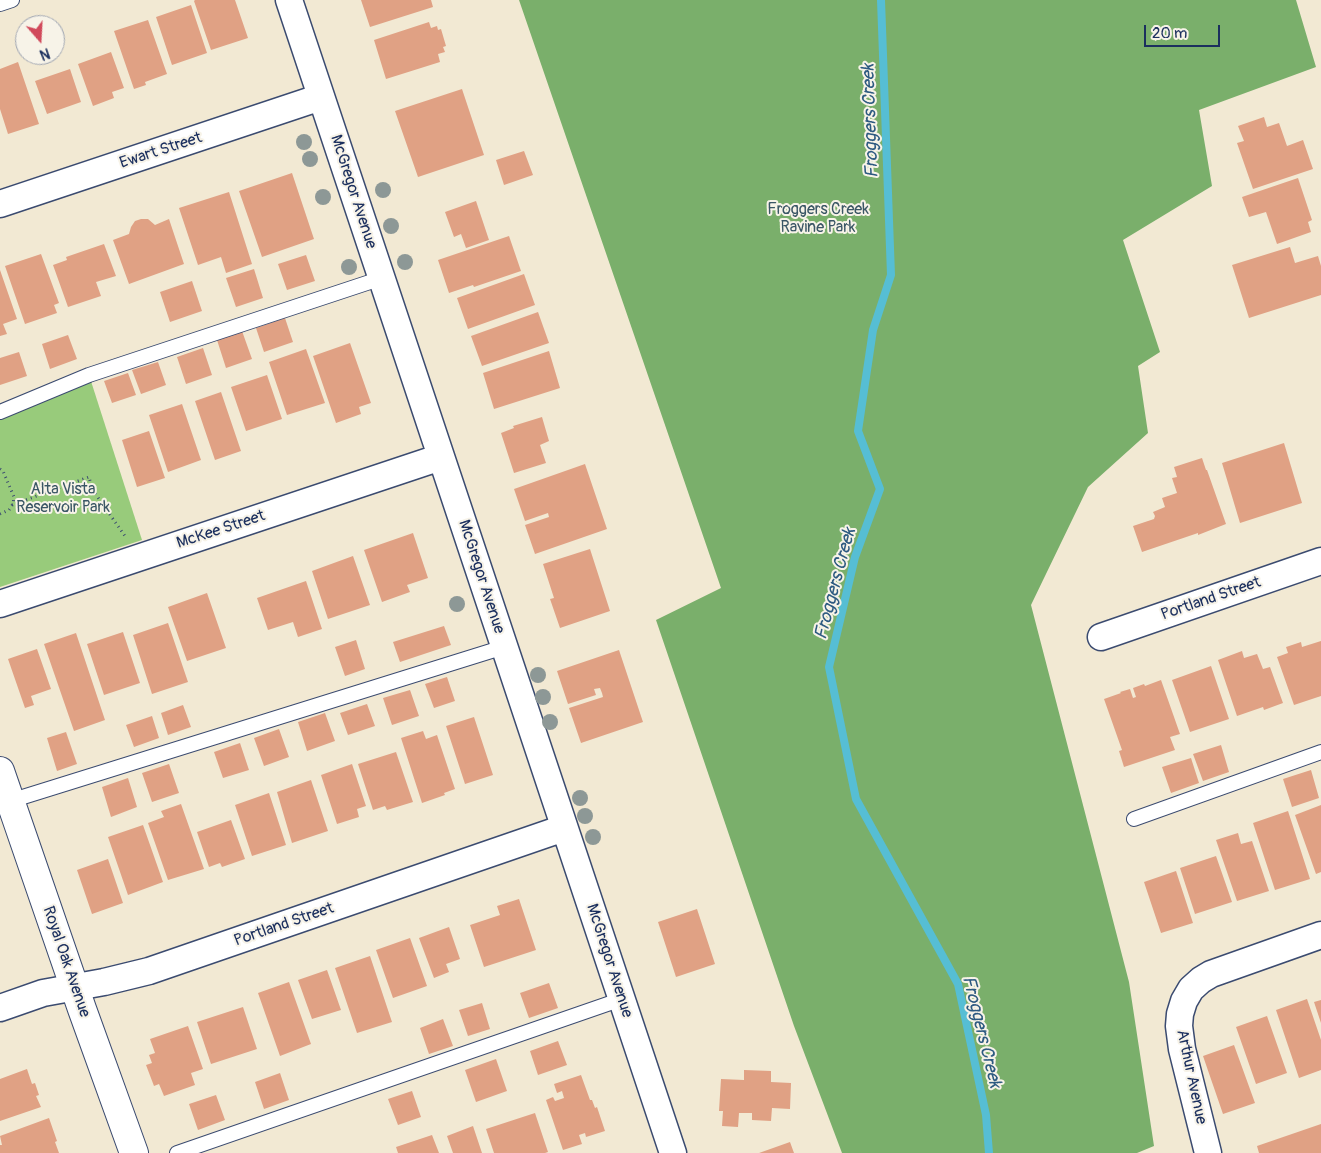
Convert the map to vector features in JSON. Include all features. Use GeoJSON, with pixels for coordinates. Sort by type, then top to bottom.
{"type":"FeatureCollection","features":[{"type":"Feature","properties":{"kind":"street","name":"McGregor Avenue"},"geometry":{"type":"LineString","coordinates":[[289,0],[673,1153]]}},
{"type":"Feature","properties":{"kind":"street","name":"Ewart Street"},"geometry":{"type":"LineString","coordinates":[[0,204],[321,97]]}},
{"type":"Feature","properties":{"kind":"street","name":"McKee Street"},"geometry":{"type":"LineString","coordinates":[[0,604],[441,457]]}},
{"type":"Feature","properties":{"kind":"street","name":"Portland Street"},"geometry":{"type":"LineString","coordinates":[[1101,637],[1321,561]]}},
{"type":"Feature","properties":{"kind":"street","name":"Royal Oak Avenue"},"geometry":{"type":"LineString","coordinates":[[0,771],[134,1153]]}},
{"type":"Feature","properties":{"kind":"street","name":"Portland Street"},"geometry":{"type":"LineString","coordinates":[[0,1008],[43,993],[149,972],[564,828]]}},
{"type":"Feature","properties":{"kind":"street","name":"Arthur Avenue"},"geometry":{"type":"LineString","coordinates":[[1208,1153],[1181,1041],[1179,1026],[1184,1001],[1191,989],[1211,974],[1321,935]]}},
{"type":"Feature","properties":{"kind":"lane"},"geometry":{"type":"LineString","coordinates":[[0,4],[12,0]]}},
{"type":"Feature","properties":{"kind":"lane"},"geometry":{"type":"LineString","coordinates":[[0,412],[89,375],[382,278]]}},
{"type":"Feature","properties":{"kind":"lane"},"geometry":{"type":"LineString","coordinates":[[10,801],[504,646]]}},
{"type":"Feature","properties":{"kind":"lane"},"geometry":{"type":"LineString","coordinates":[[1134,819],[1321,752]]}},
{"type":"Feature","properties":{"kind":"lane"},"geometry":{"type":"LineString","coordinates":[[177,1153],[622,999]]}},
{"type":"Feature","properties":{"kind":"path"},"geometry":{"type":"LineString","coordinates":[[0,469],[3,471],[14,497],[9,510],[0,514]]}},
{"type":"Feature","properties":{"kind":"path"},"geometry":{"type":"LineString","coordinates":[[12,505],[89,477],[92,489],[128,540]]}},
{"type":"Feature","properties":{"kind":"green space","name":"Froggers Creek Ravine Park"},"geometry":{"type":"Polygon","coordinates":[[[519,0],[1296,0],[1316,67],[1199,110],[1212,186],[1123,240],[1160,352],[1138,366],[1148,433],[1088,487],[1031,605],[1129,982],[1154,1146],[1137,1153],[842,1153],[794,1026],[656,620],[721,588],[519,0]]]}},
{"type":"Feature","properties":{"kind":"green space","name":"Alta Vista Reservoir Park"},"geometry":{"type":"Polygon","coordinates":[[[89,375],[142,540],[0,587],[0,412],[89,375]]]}},
{"type":"Feature","properties":{"kind":"building"},"geometry":{"type":"Polygon","coordinates":[[[195,0],[235,0],[248,38],[211,50],[195,0]]]}},
{"type":"Feature","properties":{"kind":"building"},"geometry":{"type":"Polygon","coordinates":[[[361,0],[431,0],[433,7],[370,27],[361,0]]]}},
{"type":"Feature","properties":{"kind":"building"},"geometry":{"type":"Polygon","coordinates":[[[191,5],[207,53],[172,65],[156,17],[191,5]]]}},
{"type":"Feature","properties":{"kind":"building"},"geometry":{"type":"Polygon","coordinates":[[[148,20],[167,74],[145,82],[146,85],[134,89],[114,31],[148,20]]]}},
{"type":"Feature","properties":{"kind":"building"},"geometry":{"type":"Polygon","coordinates":[[[429,22],[431,28],[437,26],[438,30],[441,29],[446,46],[443,47],[445,52],[438,54],[440,62],[386,79],[374,40],[429,22]]]}},
{"type":"Feature","properties":{"kind":"building"},"geometry":{"type":"Polygon","coordinates":[[[111,52],[124,88],[112,92],[114,98],[93,106],[78,64],[111,52]]]}},
{"type":"Feature","properties":{"kind":"building"},"geometry":{"type":"Polygon","coordinates":[[[15,63],[15,65],[19,65],[39,124],[8,134],[0,109],[0,69],[15,63]]]}},
{"type":"Feature","properties":{"kind":"building"},"geometry":{"type":"Polygon","coordinates":[[[70,69],[81,102],[47,114],[35,81],[70,69]]]}},
{"type":"Feature","properties":{"kind":"building"},"geometry":{"type":"Polygon","coordinates":[[[462,89],[484,155],[418,177],[395,111],[462,89]]]}},
{"type":"Feature","properties":{"kind":"building"},"geometry":{"type":"Polygon","coordinates":[[[1264,117],[1267,127],[1279,123],[1287,146],[1303,140],[1313,169],[1253,189],[1237,143],[1244,141],[1238,126],[1264,117]]]}},
{"type":"Feature","properties":{"kind":"building"},"geometry":{"type":"Polygon","coordinates":[[[524,151],[533,175],[504,185],[496,160],[524,151]]]}},
{"type":"Feature","properties":{"kind":"building"},"geometry":{"type":"Polygon","coordinates":[[[292,173],[314,239],[262,257],[239,191],[292,173]]]}},
{"type":"Feature","properties":{"kind":"building"},"geometry":{"type":"Polygon","coordinates":[[[1298,178],[1312,220],[1308,222],[1311,232],[1277,244],[1266,212],[1249,217],[1242,197],[1298,178]]]}},
{"type":"Feature","properties":{"kind":"building"},"geometry":{"type":"Polygon","coordinates":[[[229,192],[252,264],[226,273],[221,257],[198,265],[179,208],[229,192]]]}},
{"type":"Feature","properties":{"kind":"building"},"geometry":{"type":"Polygon","coordinates":[[[476,201],[489,240],[466,248],[461,234],[454,237],[445,212],[476,201]]]}},
{"type":"Feature","properties":{"kind":"building"},"geometry":{"type":"Polygon","coordinates":[[[148,219],[155,225],[169,219],[184,264],[129,284],[113,240],[129,234],[135,221],[148,219]]]}},
{"type":"Feature","properties":{"kind":"building"},"geometry":{"type":"Polygon","coordinates":[[[509,236],[521,271],[474,287],[473,285],[449,293],[438,260],[509,236]]]}},
{"type":"Feature","properties":{"kind":"building"},"geometry":{"type":"Polygon","coordinates":[[[104,244],[116,276],[96,282],[101,296],[68,307],[53,265],[67,260],[66,257],[104,244]]]}},
{"type":"Feature","properties":{"kind":"building"},"geometry":{"type":"Polygon","coordinates":[[[1290,247],[1295,263],[1318,256],[1321,266],[1321,295],[1249,318],[1232,265],[1290,247]]]}},
{"type":"Feature","properties":{"kind":"building"},"geometry":{"type":"Polygon","coordinates":[[[41,254],[59,303],[54,305],[57,313],[25,324],[5,266],[41,254]]]}},
{"type":"Feature","properties":{"kind":"building"},"geometry":{"type":"Polygon","coordinates":[[[306,255],[315,281],[287,290],[278,264],[306,255]]]}},
{"type":"Feature","properties":{"kind":"building"},"geometry":{"type":"Polygon","coordinates":[[[254,269],[263,298],[236,307],[226,278],[254,269]]]}},
{"type":"Feature","properties":{"kind":"building"},"geometry":{"type":"Polygon","coordinates":[[[0,270],[17,319],[3,324],[7,334],[0,336],[0,270]]]}},
{"type":"Feature","properties":{"kind":"building"},"geometry":{"type":"Polygon","coordinates":[[[524,274],[535,305],[468,329],[457,298],[524,274]]]}},
{"type":"Feature","properties":{"kind":"building"},"geometry":{"type":"Polygon","coordinates":[[[192,281],[202,311],[170,322],[160,292],[192,281]]]}},
{"type":"Feature","properties":{"kind":"building"},"geometry":{"type":"Polygon","coordinates":[[[538,312],[549,343],[482,366],[471,336],[538,312]]]}},
{"type":"Feature","properties":{"kind":"building"},"geometry":{"type":"Polygon","coordinates":[[[285,318],[293,342],[264,352],[256,328],[285,318]]]}},
{"type":"Feature","properties":{"kind":"building"},"geometry":{"type":"Polygon","coordinates":[[[242,331],[252,359],[226,368],[217,340],[242,331]]]}},
{"type":"Feature","properties":{"kind":"building"},"geometry":{"type":"Polygon","coordinates":[[[68,335],[77,359],[50,369],[42,344],[68,335]]]}},
{"type":"Feature","properties":{"kind":"building"},"geometry":{"type":"Polygon","coordinates":[[[350,343],[371,403],[359,407],[361,414],[336,423],[313,356],[350,343]]]}},
{"type":"Feature","properties":{"kind":"building"},"geometry":{"type":"Polygon","coordinates":[[[203,348],[212,375],[186,384],[177,357],[203,348]]]}},
{"type":"Feature","properties":{"kind":"building"},"geometry":{"type":"Polygon","coordinates":[[[306,349],[325,403],[287,415],[269,362],[306,349]]]}},
{"type":"Feature","properties":{"kind":"building"},"geometry":{"type":"Polygon","coordinates":[[[549,351],[560,388],[494,409],[483,373],[549,351]]]}},
{"type":"Feature","properties":{"kind":"building"},"geometry":{"type":"Polygon","coordinates":[[[19,352],[27,376],[0,385],[0,358],[19,352]]]}},
{"type":"Feature","properties":{"kind":"building"},"geometry":{"type":"Polygon","coordinates":[[[158,362],[166,385],[141,394],[132,370],[158,362]]]}},
{"type":"Feature","properties":{"kind":"building"},"geometry":{"type":"Polygon","coordinates":[[[128,373],[136,395],[112,403],[104,381],[128,373]]]}},
{"type":"Feature","properties":{"kind":"building"},"geometry":{"type":"Polygon","coordinates":[[[267,375],[282,419],[246,431],[231,387],[267,375]]]}},
{"type":"Feature","properties":{"kind":"building"},"geometry":{"type":"Polygon","coordinates":[[[221,392],[241,451],[215,460],[195,401],[221,392]]]}},
{"type":"Feature","properties":{"kind":"building"},"geometry":{"type":"Polygon","coordinates":[[[182,404],[201,460],[168,472],[149,415],[182,404]]]}},
{"type":"Feature","properties":{"kind":"building"},"geometry":{"type":"Polygon","coordinates":[[[542,417],[549,441],[540,445],[546,463],[514,473],[501,433],[514,428],[513,426],[542,417]]]}},
{"type":"Feature","properties":{"kind":"building"},"geometry":{"type":"Polygon","coordinates":[[[149,431],[165,478],[137,487],[122,440],[149,431]]]}},
{"type":"Feature","properties":{"kind":"building"},"geometry":{"type":"Polygon","coordinates":[[[1284,443],[1302,503],[1240,523],[1222,463],[1284,443]]]}},
{"type":"Feature","properties":{"kind":"building"},"geometry":{"type":"Polygon","coordinates":[[[1202,458],[1226,524],[1198,535],[1198,533],[1142,552],[1133,526],[1154,519],[1153,512],[1165,507],[1162,498],[1177,493],[1172,478],[1177,477],[1174,467],[1202,458]]]}},
{"type":"Feature","properties":{"kind":"building"},"geometry":{"type":"Polygon","coordinates":[[[585,464],[607,529],[535,554],[525,525],[549,517],[548,513],[525,521],[514,489],[585,464]]]}},
{"type":"Feature","properties":{"kind":"building"},"geometry":{"type":"Polygon","coordinates":[[[413,533],[428,578],[407,585],[410,592],[382,602],[364,550],[413,533]]]}},
{"type":"Feature","properties":{"kind":"building"},"geometry":{"type":"Polygon","coordinates":[[[590,549],[610,611],[560,628],[550,599],[554,598],[543,564],[590,549]]]}},
{"type":"Feature","properties":{"kind":"building"},"geometry":{"type":"Polygon","coordinates":[[[353,556],[370,605],[328,619],[312,571],[353,556]]]}},
{"type":"Feature","properties":{"kind":"building"},"geometry":{"type":"Polygon","coordinates":[[[306,581],[322,629],[298,637],[293,622],[268,630],[257,598],[306,581]]]}},
{"type":"Feature","properties":{"kind":"building"},"geometry":{"type":"Polygon","coordinates":[[[207,593],[226,648],[187,661],[168,607],[207,593]]]}},
{"type":"Feature","properties":{"kind":"building"},"geometry":{"type":"Polygon","coordinates":[[[168,623],[188,682],[152,694],[133,635],[168,623]]]}},
{"type":"Feature","properties":{"kind":"building"},"geometry":{"type":"Polygon","coordinates":[[[444,626],[451,645],[400,662],[393,642],[444,626]]]}},
{"type":"Feature","properties":{"kind":"building"},"geometry":{"type":"Polygon","coordinates":[[[123,632],[140,683],[104,695],[87,644],[123,632]]]}},
{"type":"Feature","properties":{"kind":"building"},"geometry":{"type":"Polygon","coordinates":[[[76,633],[105,720],[74,731],[44,644],[76,633]]]}},
{"type":"Feature","properties":{"kind":"building"},"geometry":{"type":"Polygon","coordinates":[[[356,640],[365,669],[345,676],[335,647],[356,640]]]}},
{"type":"Feature","properties":{"kind":"building"},"geometry":{"type":"Polygon","coordinates":[[[1321,641],[1321,696],[1294,705],[1277,657],[1288,653],[1286,647],[1301,642],[1302,647],[1321,641]]]}},
{"type":"Feature","properties":{"kind":"building"},"geometry":{"type":"Polygon","coordinates":[[[37,649],[51,689],[31,696],[34,705],[25,708],[8,659],[37,649]]]}},
{"type":"Feature","properties":{"kind":"building"},"geometry":{"type":"Polygon","coordinates":[[[619,650],[643,722],[581,743],[569,708],[603,697],[602,693],[600,688],[594,689],[596,695],[568,704],[557,671],[619,650]]]}},
{"type":"Feature","properties":{"kind":"building"},"geometry":{"type":"Polygon","coordinates":[[[1242,651],[1244,658],[1257,654],[1263,669],[1270,667],[1283,703],[1264,710],[1263,707],[1237,716],[1218,660],[1242,651]]]}},
{"type":"Feature","properties":{"kind":"building"},"geometry":{"type":"Polygon","coordinates":[[[1211,666],[1229,719],[1190,732],[1172,680],[1211,666]]]}},
{"type":"Feature","properties":{"kind":"building"},"geometry":{"type":"Polygon","coordinates":[[[447,677],[455,701],[434,708],[425,684],[447,677]]]}},
{"type":"Feature","properties":{"kind":"building"},"geometry":{"type":"Polygon","coordinates":[[[1161,680],[1180,734],[1170,737],[1175,750],[1124,767],[1119,751],[1122,750],[1104,699],[1130,689],[1133,698],[1136,697],[1133,688],[1161,680]]]}},
{"type":"Feature","properties":{"kind":"building"},"geometry":{"type":"Polygon","coordinates":[[[410,690],[419,716],[392,725],[383,698],[410,690]]]}},
{"type":"Feature","properties":{"kind":"building"},"geometry":{"type":"Polygon","coordinates":[[[367,704],[375,726],[348,735],[340,713],[367,704]]]}},
{"type":"Feature","properties":{"kind":"building"},"geometry":{"type":"Polygon","coordinates":[[[183,705],[191,727],[168,735],[161,713],[183,705]]]}},
{"type":"Feature","properties":{"kind":"building"},"geometry":{"type":"Polygon","coordinates":[[[325,713],[335,741],[307,751],[298,722],[325,713]]]}},
{"type":"Feature","properties":{"kind":"building"},"geometry":{"type":"Polygon","coordinates":[[[152,716],[159,738],[134,747],[126,725],[152,716]]]}},
{"type":"Feature","properties":{"kind":"building"},"geometry":{"type":"Polygon","coordinates":[[[474,717],[493,775],[465,784],[446,726],[474,717]]]}},
{"type":"Feature","properties":{"kind":"building"},"geometry":{"type":"Polygon","coordinates":[[[279,729],[289,757],[264,766],[254,738],[279,729]]]}},
{"type":"Feature","properties":{"kind":"building"},"geometry":{"type":"Polygon","coordinates":[[[423,731],[426,739],[437,735],[455,789],[444,793],[445,795],[422,803],[401,738],[423,731]]]}},
{"type":"Feature","properties":{"kind":"building"},"geometry":{"type":"Polygon","coordinates":[[[66,732],[77,764],[57,771],[47,738],[66,732]]]}},
{"type":"Feature","properties":{"kind":"building"},"geometry":{"type":"Polygon","coordinates":[[[240,743],[249,770],[223,778],[214,752],[240,743]]]}},
{"type":"Feature","properties":{"kind":"building"},"geometry":{"type":"Polygon","coordinates":[[[1221,745],[1229,772],[1203,781],[1193,754],[1221,745]]]}},
{"type":"Feature","properties":{"kind":"building"},"geometry":{"type":"Polygon","coordinates":[[[396,752],[413,802],[387,810],[385,806],[373,810],[358,764],[396,752]]]}},
{"type":"Feature","properties":{"kind":"building"},"geometry":{"type":"Polygon","coordinates":[[[1191,758],[1199,783],[1171,793],[1162,767],[1191,758]]]}},
{"type":"Feature","properties":{"kind":"building"},"geometry":{"type":"Polygon","coordinates":[[[169,764],[179,793],[152,802],[142,773],[169,764]]]}},
{"type":"Feature","properties":{"kind":"building"},"geometry":{"type":"Polygon","coordinates":[[[352,764],[366,806],[357,809],[359,817],[337,824],[321,775],[352,764]]]}},
{"type":"Feature","properties":{"kind":"building"},"geometry":{"type":"Polygon","coordinates":[[[1311,770],[1319,798],[1292,807],[1283,779],[1311,770]]]}},
{"type":"Feature","properties":{"kind":"building"},"geometry":{"type":"Polygon","coordinates":[[[128,778],[137,807],[111,817],[102,787],[128,778]]]}},
{"type":"Feature","properties":{"kind":"building"},"geometry":{"type":"Polygon","coordinates":[[[311,780],[328,831],[292,843],[277,792],[311,780]]]}},
{"type":"Feature","properties":{"kind":"building"},"geometry":{"type":"Polygon","coordinates":[[[269,793],[286,845],[252,856],[235,805],[269,793]]]}},
{"type":"Feature","properties":{"kind":"building"},"geometry":{"type":"Polygon","coordinates":[[[181,804],[204,869],[168,880],[148,823],[164,817],[161,811],[181,804]]]}},
{"type":"Feature","properties":{"kind":"building"},"geometry":{"type":"Polygon","coordinates":[[[1321,805],[1321,872],[1316,874],[1295,815],[1321,805]]]}},
{"type":"Feature","properties":{"kind":"building"},"geometry":{"type":"Polygon","coordinates":[[[1288,811],[1310,879],[1275,890],[1253,823],[1288,811]]]}},
{"type":"Feature","properties":{"kind":"building"},"geometry":{"type":"Polygon","coordinates":[[[231,820],[245,859],[222,867],[220,863],[209,867],[197,832],[231,820]]]}},
{"type":"Feature","properties":{"kind":"building"},"geometry":{"type":"Polygon","coordinates":[[[143,825],[163,882],[128,895],[108,837],[143,825]]]}},
{"type":"Feature","properties":{"kind":"building"},"geometry":{"type":"Polygon","coordinates":[[[1238,833],[1241,844],[1252,841],[1269,891],[1237,901],[1216,840],[1238,833]]]}},
{"type":"Feature","properties":{"kind":"building"},"geometry":{"type":"Polygon","coordinates":[[[1216,856],[1232,902],[1195,914],[1180,868],[1216,856]]]}},
{"type":"Feature","properties":{"kind":"building"},"geometry":{"type":"Polygon","coordinates":[[[108,859],[123,903],[92,914],[77,870],[108,859]]]}},
{"type":"Feature","properties":{"kind":"building"},"geometry":{"type":"Polygon","coordinates":[[[1176,871],[1193,923],[1161,933],[1144,882],[1176,871]]]}},
{"type":"Feature","properties":{"kind":"building"},"geometry":{"type":"Polygon","coordinates":[[[519,899],[536,950],[484,967],[470,925],[500,915],[497,906],[519,899]]]}},
{"type":"Feature","properties":{"kind":"building"},"geometry":{"type":"Polygon","coordinates":[[[697,909],[715,964],[676,977],[658,922],[697,909]]]}},
{"type":"Feature","properties":{"kind":"building"},"geometry":{"type":"Polygon","coordinates":[[[449,927],[460,959],[446,964],[449,972],[434,978],[419,938],[449,927]]]}},
{"type":"Feature","properties":{"kind":"building"},"geometry":{"type":"Polygon","coordinates":[[[410,938],[427,986],[393,998],[376,950],[410,938]]]}},
{"type":"Feature","properties":{"kind":"building"},"geometry":{"type":"Polygon","coordinates":[[[370,956],[392,1022],[357,1033],[335,968],[370,956]]]}},
{"type":"Feature","properties":{"kind":"building"},"geometry":{"type":"Polygon","coordinates":[[[327,970],[341,1010],[312,1019],[298,980],[327,970]]]}},
{"type":"Feature","properties":{"kind":"building"},"geometry":{"type":"Polygon","coordinates":[[[289,982],[311,1044],[280,1056],[258,993],[289,982]]]}},
{"type":"Feature","properties":{"kind":"building"},"geometry":{"type":"Polygon","coordinates":[[[549,983],[558,1008],[529,1018],[520,993],[549,983]]]}},
{"type":"Feature","properties":{"kind":"building"},"geometry":{"type":"Polygon","coordinates":[[[1307,999],[1321,1040],[1321,1070],[1299,1078],[1276,1010],[1307,999]]]}},
{"type":"Feature","properties":{"kind":"building"},"geometry":{"type":"Polygon","coordinates":[[[1321,1000],[1321,1023],[1314,1002],[1321,1000]]]}},
{"type":"Feature","properties":{"kind":"building"},"geometry":{"type":"Polygon","coordinates":[[[482,1003],[490,1029],[468,1036],[459,1010],[482,1003]]]}},
{"type":"Feature","properties":{"kind":"building"},"geometry":{"type":"Polygon","coordinates":[[[243,1007],[257,1049],[211,1064],[197,1022],[243,1007]]]}},
{"type":"Feature","properties":{"kind":"building"},"geometry":{"type":"Polygon","coordinates":[[[1267,1016],[1287,1073],[1256,1084],[1236,1027],[1267,1016]]]}},
{"type":"Feature","properties":{"kind":"building"},"geometry":{"type":"Polygon","coordinates":[[[443,1019],[453,1046],[429,1054],[420,1028],[443,1019]]]}},
{"type":"Feature","properties":{"kind":"building"},"geometry":{"type":"Polygon","coordinates":[[[188,1026],[203,1069],[191,1073],[195,1085],[164,1096],[159,1084],[154,1086],[146,1065],[152,1063],[149,1055],[155,1053],[150,1039],[188,1026]]]}},
{"type":"Feature","properties":{"kind":"building"},"geometry":{"type":"Polygon","coordinates":[[[558,1041],[567,1065],[538,1075],[530,1051],[558,1041]]]}},
{"type":"Feature","properties":{"kind":"building"},"geometry":{"type":"Polygon","coordinates":[[[1234,1045],[1255,1103],[1223,1114],[1203,1056],[1234,1045]]]}},
{"type":"Feature","properties":{"kind":"building"},"geometry":{"type":"Polygon","coordinates":[[[496,1059],[507,1091],[476,1102],[465,1070],[496,1059]]]}},
{"type":"Feature","properties":{"kind":"building"},"geometry":{"type":"Polygon","coordinates":[[[27,1069],[32,1084],[35,1083],[39,1095],[36,1096],[41,1107],[0,1121],[0,1079],[27,1069]]]}},
{"type":"Feature","properties":{"kind":"building"},"geometry":{"type":"Polygon","coordinates":[[[744,1070],[771,1071],[771,1082],[791,1083],[790,1109],[772,1108],[771,1121],[752,1120],[752,1113],[739,1113],[738,1127],[722,1126],[723,1111],[719,1111],[721,1079],[744,1080],[744,1070]]]}},
{"type":"Feature","properties":{"kind":"building"},"geometry":{"type":"Polygon","coordinates":[[[280,1073],[289,1100],[264,1109],[255,1082],[280,1073]]]}},
{"type":"Feature","properties":{"kind":"building"},"geometry":{"type":"Polygon","coordinates":[[[581,1075],[590,1100],[592,1100],[595,1108],[597,1107],[605,1131],[586,1137],[585,1133],[579,1135],[582,1144],[563,1150],[546,1100],[553,1097],[555,1101],[564,1098],[562,1091],[557,1093],[554,1084],[581,1075]]]}},
{"type":"Feature","properties":{"kind":"building"},"geometry":{"type":"Polygon","coordinates":[[[412,1091],[421,1117],[398,1125],[388,1099],[412,1091]]]}},
{"type":"Feature","properties":{"kind":"building"},"geometry":{"type":"Polygon","coordinates":[[[216,1095],[225,1120],[198,1130],[189,1104],[216,1095]]]}},
{"type":"Feature","properties":{"kind":"building"},"geometry":{"type":"Polygon","coordinates":[[[535,1113],[548,1152],[494,1153],[486,1129],[535,1113]]]}},
{"type":"Feature","properties":{"kind":"building"},"geometry":{"type":"Polygon","coordinates":[[[49,1118],[59,1153],[0,1153],[0,1145],[2,1145],[0,1136],[49,1118]]]}},
{"type":"Feature","properties":{"kind":"building"},"geometry":{"type":"Polygon","coordinates":[[[1321,1124],[1321,1153],[1259,1153],[1257,1146],[1321,1124]]]}},
{"type":"Feature","properties":{"kind":"building"},"geometry":{"type":"Polygon","coordinates":[[[473,1126],[482,1153],[453,1153],[447,1136],[473,1126]]]}},
{"type":"Feature","properties":{"kind":"building"},"geometry":{"type":"Polygon","coordinates":[[[432,1135],[439,1153],[398,1153],[396,1147],[432,1135]]]}},
{"type":"Feature","properties":{"kind":"building"},"geometry":{"type":"Polygon","coordinates":[[[790,1142],[794,1153],[759,1153],[790,1142]]]}},
{"type":"Feature","properties":{"kind":"waterway","name":"Froggers Creek"},"geometry":{"type":"LineString","coordinates":[[881,0],[891,275],[873,330],[858,431],[880,489],[855,557],[829,667],[856,799],[958,984],[986,1115],[989,1153]]}}]}
